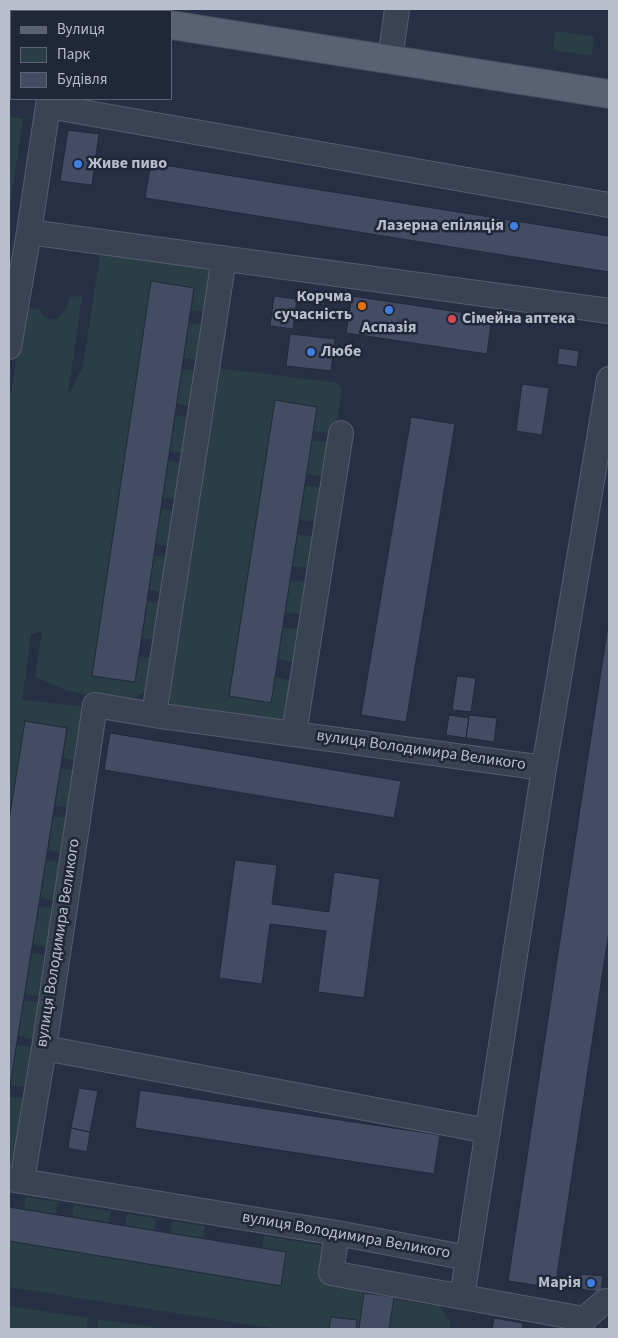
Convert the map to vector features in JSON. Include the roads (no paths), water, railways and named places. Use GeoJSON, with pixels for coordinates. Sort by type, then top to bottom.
{"type":"FeatureCollection","features":[{"type":"Feature","properties":{"kind":"main road"},"geometry":{"type":"LineString","coordinates":[[172,25],[609,94]]}},
{"type":"Feature","properties":{"kind":"lane"},"geometry":{"type":"LineString","coordinates":[[390,60],[397,9]]}},
{"type":"Feature","properties":{"kind":"lane"},"geometry":{"type":"LineString","coordinates":[[9,347],[14,286],[29,232],[49,102],[609,205]]}},
{"type":"Feature","properties":{"kind":"lane"},"geometry":{"type":"LineString","coordinates":[[29,232],[609,311]]}},
{"type":"Feature","properties":{"kind":"lane"},"geometry":{"type":"LineString","coordinates":[[154,715],[224,258]]}},
{"type":"Feature","properties":{"kind":"lane"},"geometry":{"type":"LineString","coordinates":[[462,1297],[544,768],[609,379]]}},
{"type":"Feature","properties":{"kind":"lane"},"geometry":{"type":"LineString","coordinates":[[294,734],[341,433]]}},
{"type":"Feature","properties":{"kind":"lane","name":"вулиця Володимира Великого"},"geometry":{"type":"LineString","coordinates":[[468,1258],[337,1233],[15,1180],[44,1048],[95,705],[154,715],[544,768]]}},
{"type":"Feature","properties":{"kind":"lane"},"geometry":{"type":"LineString","coordinates":[[44,1048],[488,1131]]}},
{"type":"Feature","properties":{"kind":"lane"},"geometry":{"type":"LineString","coordinates":[[337,1233],[331,1273],[462,1297],[583,1324],[605,1301]]}},
{"type":"Feature","properties":{"kind":"place","name":"Живе пиво"},"geometry":{"type":"Point","coordinates":[78,164]}},
{"type":"Feature","properties":{"kind":"place","name":"Лазерна епіляція"},"geometry":{"type":"Point","coordinates":[514,226]}},
{"type":"Feature","properties":{"kind":"place","name":"Корчма сучасність"},"geometry":{"type":"Point","coordinates":[362,306]}},
{"type":"Feature","properties":{"kind":"place","name":"Аспазія"},"geometry":{"type":"Point","coordinates":[389,310]}},
{"type":"Feature","properties":{"kind":"place","name":"Сімейна аптека"},"geometry":{"type":"Point","coordinates":[452,319]}},
{"type":"Feature","properties":{"kind":"place","name":"Любе"},"geometry":{"type":"Point","coordinates":[311,352]}},
{"type":"Feature","properties":{"kind":"place","name":"Марія"},"geometry":{"type":"Point","coordinates":[591,1283]}}]}
